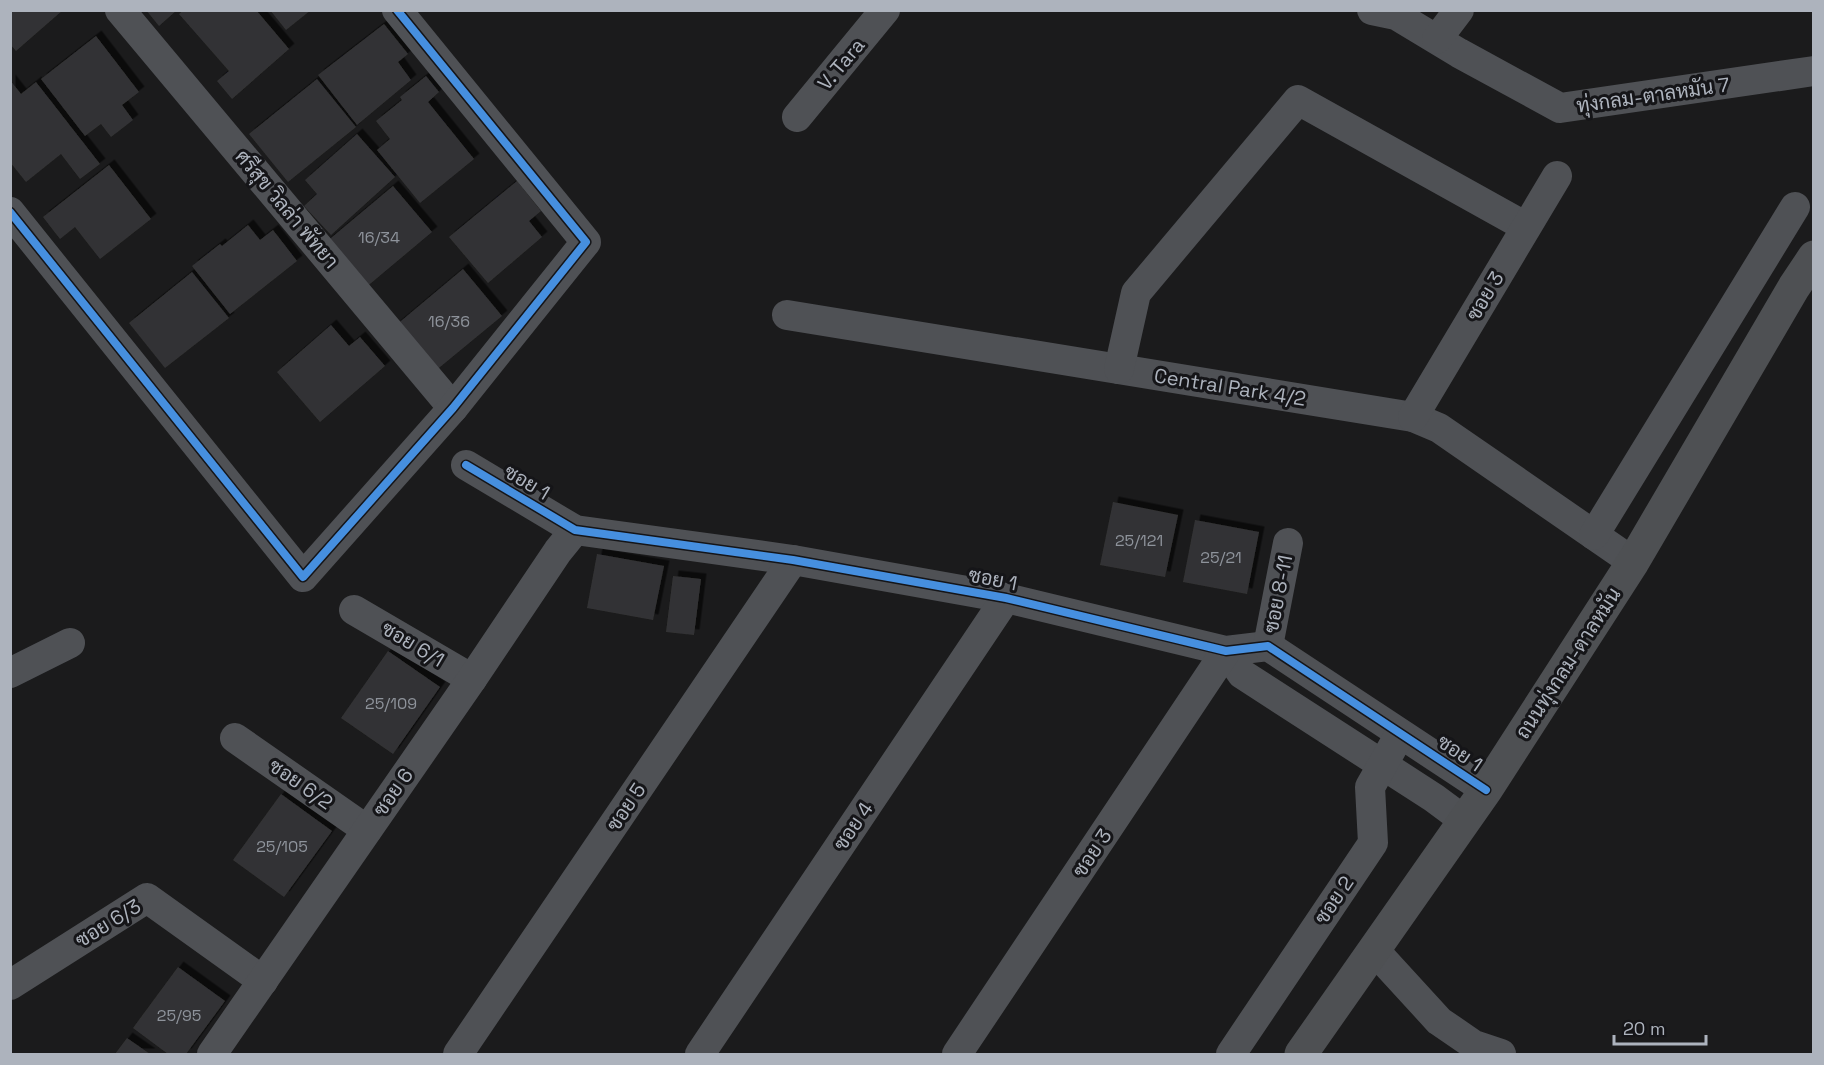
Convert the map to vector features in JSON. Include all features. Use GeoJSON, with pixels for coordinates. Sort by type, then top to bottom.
{"type":"FeatureCollection","features":[{"type":"Feature","properties":{"kind":"street","name":"ศรีสุข วิลล่า พัทยา"},"geometry":{"type":"LineString","coordinates":[[120,10],[453,408]]}},
{"type":"Feature","properties":{"kind":"street"},"geometry":{"type":"LineString","coordinates":[[10,212],[303,577],[453,408],[586,242],[398,10]]}},
{"type":"Feature","properties":{"kind":"street","name":"V. Tara"},"geometry":{"type":"LineString","coordinates":[[797,117],[885,10]]}},
{"type":"Feature","properties":{"kind":"street"},"geometry":{"type":"LineString","coordinates":[[1437,39],[1459,10]]}},
{"type":"Feature","properties":{"kind":"street","name":"ทุ่งกลม-ตาลหมัน 7"},"geometry":{"type":"LineString","coordinates":[[1389,12],[1560,108],[1814,71]]}},
{"type":"Feature","properties":{"kind":"street"},"geometry":{"type":"LineString","coordinates":[[1119,369],[1136,293],[1298,100],[1526,227]]}},
{"type":"Feature","properties":{"kind":"street","name":"ซอย 3"},"geometry":{"type":"LineString","coordinates":[[1413,417],[1557,176]]}},
{"type":"Feature","properties":{"kind":"street"},"geometry":{"type":"LineString","coordinates":[[1593,535],[1795,207]]}},
{"type":"Feature","properties":{"kind":"street","name":"ถนนทุ่งกลม-ตาลหมัน"},"geometry":{"type":"LineString","coordinates":[[1301,1054],[1486,790],[1633,562],[1814,256]]}},
{"type":"Feature","properties":{"kind":"street","name":"Central Park 4/2"},"geometry":{"type":"LineString","coordinates":[[787,315],[1413,417],[1439,428],[1633,562]]}},
{"type":"Feature","properties":{"kind":"street","name":"ซอย 1"},"geometry":{"type":"LineString","coordinates":[[466,465],[575,530],[793,560],[1006,598],[1226,651],[1268,646],[1486,790]]}},
{"type":"Feature","properties":{"kind":"street","name":"ซอย 6"},"geometry":{"type":"LineString","coordinates":[[212,1054],[472,679],[558,550],[575,530]]}},
{"type":"Feature","properties":{"kind":"street","name":"ซอย 8-11"},"geometry":{"type":"LineString","coordinates":[[1268,646],[1288,543]]}},
{"type":"Feature","properties":{"kind":"street","name":"ซอย 5"},"geometry":{"type":"LineString","coordinates":[[458,1054],[793,560]]}},
{"type":"Feature","properties":{"kind":"street","name":"ซอย 4"},"geometry":{"type":"LineString","coordinates":[[700,1054],[1006,598]]}},
{"type":"Feature","properties":{"kind":"street","name":"ซอย 6/1"},"geometry":{"type":"LineString","coordinates":[[354,609],[472,679]]}},
{"type":"Feature","properties":{"kind":"street"},"geometry":{"type":"LineString","coordinates":[[10,674],[70,643]]}},
{"type":"Feature","properties":{"kind":"street"},"geometry":{"type":"LineString","coordinates":[[1226,651],[1242,674],[1465,820]]}},
{"type":"Feature","properties":{"kind":"street","name":"ซอย 3"},"geometry":{"type":"LineString","coordinates":[[957,1054],[1226,651]]}},
{"type":"Feature","properties":{"kind":"street","name":"ซอย 2"},"geometry":{"type":"LineString","coordinates":[[1231,1054],[1373,843],[1370,787],[1400,734]]}},
{"type":"Feature","properties":{"kind":"street","name":"ซอย 6/2"},"geometry":{"type":"LineString","coordinates":[[235,738],[367,830]]}},
{"type":"Feature","properties":{"kind":"street","name":"ซอย 6/3"},"geometry":{"type":"LineString","coordinates":[[10,985],[147,898],[263,981]]}},
{"type":"Feature","properties":{"kind":"street"},"geometry":{"type":"LineString","coordinates":[[1374,950],[1439,1021],[1474,1045],[1501,1054]]}},
{"type":"Feature","properties":{"kind":"building"},"geometry":{"type":"Polygon","coordinates":[[[10,10],[63,10],[16,51],[10,44],[10,10]]]}},
{"type":"Feature","properties":{"kind":"building"},"geometry":{"type":"Polygon","coordinates":[[[146,10],[177,10],[159,26],[146,10]]]}},
{"type":"Feature","properties":{"kind":"building"},"geometry":{"type":"Polygon","coordinates":[[[184,10],[256,10],[289,49],[232,99],[217,81],[229,71],[179,14],[184,10]]]}},
{"type":"Feature","properties":{"kind":"building"},"geometry":{"type":"Polygon","coordinates":[[[270,10],[311,10],[286,30],[270,10]]]}},
{"type":"Feature","properties":{"kind":"building"},"geometry":{"type":"Polygon","coordinates":[[[384,24],[408,54],[398,62],[411,80],[357,125],[318,75],[384,24]]]}},
{"type":"Feature","properties":{"kind":"building"},"geometry":{"type":"Polygon","coordinates":[[[96,36],[139,92],[122,105],[133,120],[111,137],[101,124],[85,136],[41,79],[96,36]]]}},
{"type":"Feature","properties":{"kind":"building"},"geometry":{"type":"Polygon","coordinates":[[[426,76],[439,92],[428,102],[474,159],[420,203],[377,150],[390,139],[376,121],[426,76]]]}},
{"type":"Feature","properties":{"kind":"building"},"geometry":{"type":"Polygon","coordinates":[[[317,79],[356,127],[288,182],[249,134],[317,79]]]}},
{"type":"Feature","properties":{"kind":"building"},"geometry":{"type":"Polygon","coordinates":[[[10,80],[21,94],[36,82],[100,164],[80,179],[61,154],[26,182],[10,162],[10,80]]]}},
{"type":"Feature","properties":{"kind":"building"},"geometry":{"type":"Polygon","coordinates":[[[357,134],[395,177],[331,235],[304,206],[317,194],[305,180],[357,134]]]}},
{"type":"Feature","properties":{"kind":"building"},"geometry":{"type":"Polygon","coordinates":[[[109,165],[151,219],[100,259],[75,227],[60,239],[43,217],[109,165]]]}},
{"type":"Feature","properties":{"kind":"building"},"geometry":{"type":"Polygon","coordinates":[[[517,181],[541,211],[529,221],[542,237],[488,283],[449,237],[517,181]]]}},
{"type":"Feature","properties":{"kind":"building"},"geometry":{"type":"Polygon","coordinates":[[[393,186],[432,232],[364,289],[325,243],[393,186]]]}},
{"type":"Feature","properties":{"kind":"building"},"geometry":{"type":"Polygon","coordinates":[[[248,225],[260,240],[273,230],[297,261],[230,314],[192,266],[248,225]]]}},
{"type":"Feature","properties":{"kind":"building"},"geometry":{"type":"Polygon","coordinates":[[[463,269],[502,316],[434,372],[395,326],[463,269]]]}},
{"type":"Feature","properties":{"kind":"building"},"geometry":{"type":"Polygon","coordinates":[[[192,272],[229,318],[165,368],[129,323],[192,272]]]}},
{"type":"Feature","properties":{"kind":"building"},"geometry":{"type":"Polygon","coordinates":[[[331,325],[349,346],[360,337],[385,366],[320,422],[277,372],[331,325]]]}},
{"type":"Feature","properties":{"kind":"building"},"geometry":{"type":"Polygon","coordinates":[[[1113,502],[1178,515],[1165,577],[1100,565],[1113,502]]]}},
{"type":"Feature","properties":{"kind":"building"},"geometry":{"type":"Polygon","coordinates":[[[1195,520],[1259,532],[1247,594],[1183,582],[1195,520]]]}},
{"type":"Feature","properties":{"kind":"building"},"geometry":{"type":"Polygon","coordinates":[[[597,554],[664,566],[653,620],[587,608],[597,554]]]}},
{"type":"Feature","properties":{"kind":"building"},"geometry":{"type":"Polygon","coordinates":[[[673,576],[701,579],[694,635],[666,632],[673,576]]]}},
{"type":"Feature","properties":{"kind":"building"},"geometry":{"type":"Polygon","coordinates":[[[388,651],[440,687],[393,754],[341,718],[388,651]]]}},
{"type":"Feature","properties":{"kind":"building"},"geometry":{"type":"Polygon","coordinates":[[[281,794],[332,831],[284,897],[233,860],[281,794]]]}},
{"type":"Feature","properties":{"kind":"building"},"geometry":{"type":"Polygon","coordinates":[[[178,967],[225,1001],[186,1054],[168,1054],[133,1028],[178,967]]]}},
{"type":"Feature","properties":{"kind":"building"},"geometry":{"type":"Polygon","coordinates":[[[127,1038],[150,1054],[115,1054],[127,1038]]]}},
{"type":"Feature","properties":{"kind":"cycle path"},"geometry":{"type":"LineString","coordinates":[[10,212],[303,577],[453,408],[586,242],[397,10]]}},
{"type":"Feature","properties":{"kind":"cycle path"},"geometry":{"type":"LineString","coordinates":[[466,465],[575,530],[793,560],[1006,598],[1226,651],[1268,646],[1486,790]]}}]}
